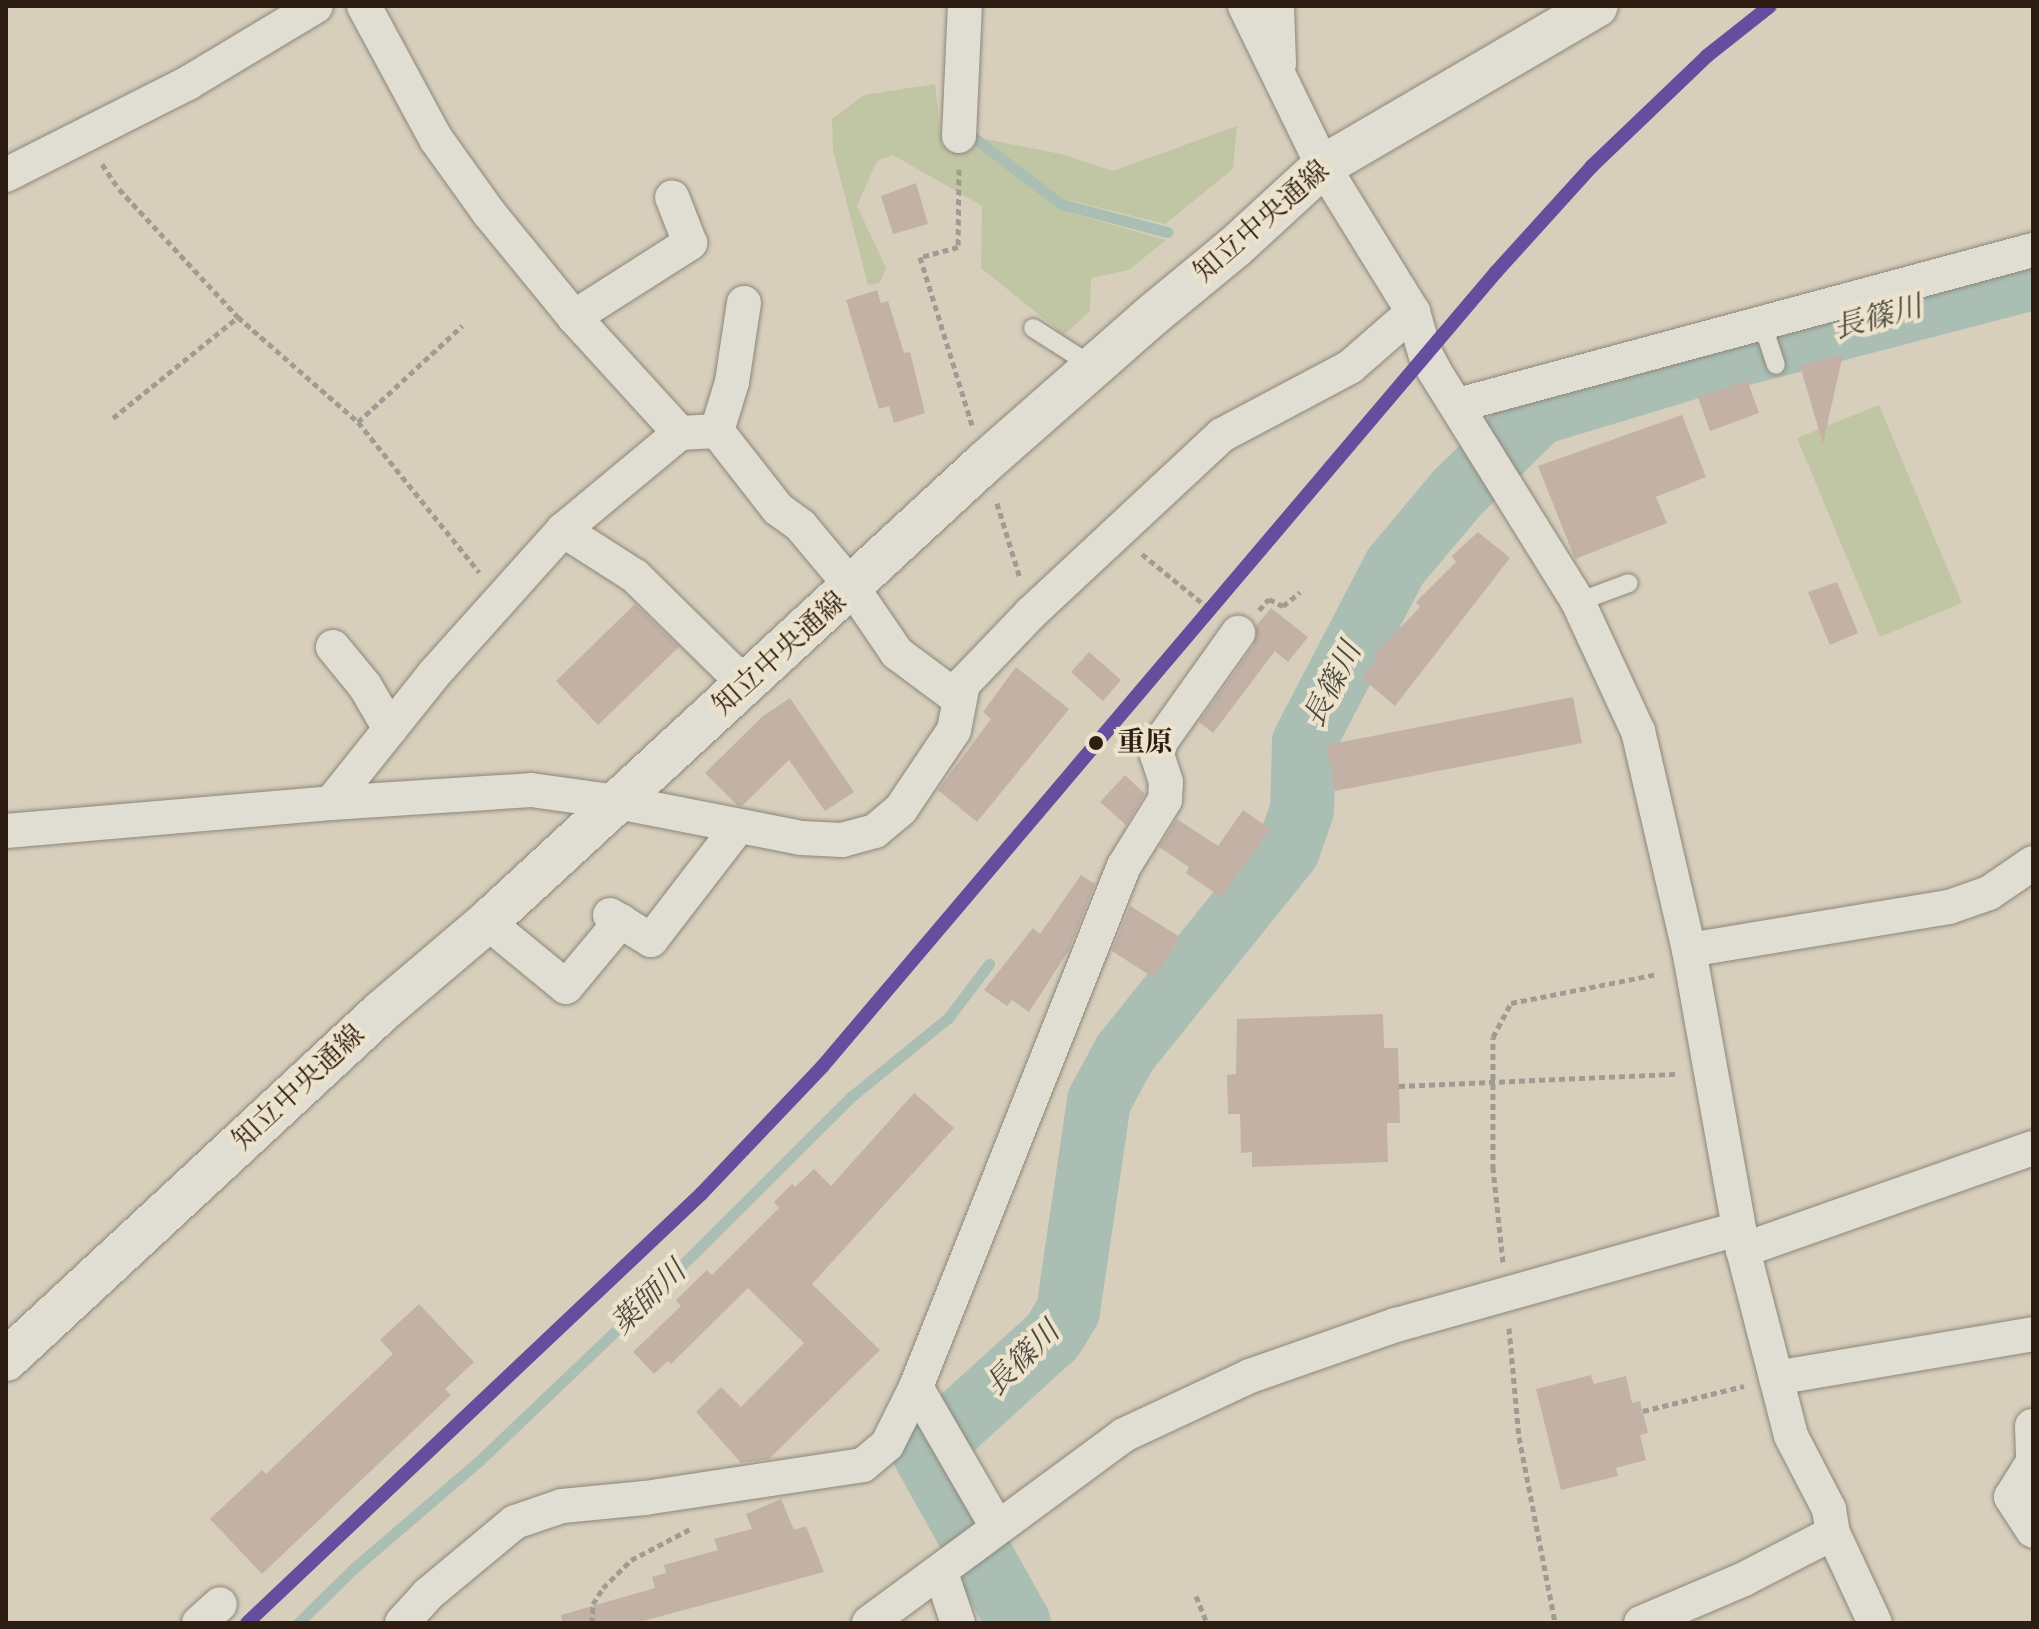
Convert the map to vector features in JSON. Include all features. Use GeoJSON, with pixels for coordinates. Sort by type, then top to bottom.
{"type":"FeatureCollection","features":[{"type":"Feature","properties":{"kind":"street"},"geometry":{"type":"LineString","coordinates":[[12,162],[84,136],[188,83],[316,6]]}},
{"type":"Feature","properties":{"kind":"street"},"geometry":{"type":"LineString","coordinates":[[364,6],[436,139],[489,213],[574,317],[680,433]]}},
{"type":"Feature","properties":{"kind":"street"},"geometry":{"type":"LineString","coordinates":[[960,127],[965,6]]}},
{"type":"Feature","properties":{"kind":"street"},"geometry":{"type":"LineString","coordinates":[[1245,6],[1323,166],[1413,312],[1425,353],[1578,602],[1638,731],[1690,960],[1741,1240],[1791,1436],[1829,1509],[1833,1533],[1875,1623]]}},
{"type":"Feature","properties":{"kind":"street"},"geometry":{"type":"LineString","coordinates":[[1277,6],[1280,76]]}},
{"type":"Feature","properties":{"kind":"street","name":"知立中央通線"},"geometry":{"type":"LineString","coordinates":[[6,1360],[381,1012],[487,922],[984,463],[1235,247],[1323,166],[1597,6]]}},
{"type":"Feature","properties":{"kind":"street"},"geometry":{"type":"LineString","coordinates":[[574,317],[690,243],[672,197]]}},
{"type":"Feature","properties":{"kind":"street"},"geometry":{"type":"LineString","coordinates":[[1458,405],[1764,330],[2033,250]]}},
{"type":"Feature","properties":{"kind":"street"},"geometry":{"type":"LineString","coordinates":[[717,431],[732,382],[744,303]]}},
{"type":"Feature","properties":{"kind":"street"},"geometry":{"type":"LineString","coordinates":[[6,831],[331,803],[531,790],[618,802],[738,827],[842,840],[875,831],[901,809],[954,730],[963,684],[1031,613],[1222,435],[1350,367],[1413,312]]}},
{"type":"Feature","properties":{"kind":"street"},"geometry":{"type":"LineString","coordinates":[[331,803],[501,597],[563,530],[680,433],[717,431]]}},
{"type":"Feature","properties":{"kind":"street"},"geometry":{"type":"LineString","coordinates":[[717,431],[778,509],[801,526],[852,587],[897,653],[959,699]]}},
{"type":"Feature","properties":{"kind":"street"},"geometry":{"type":"LineString","coordinates":[[563,530],[635,576],[746,685]]}},
{"type":"Feature","properties":{"kind":"street"},"geometry":{"type":"LineString","coordinates":[[402,1623],[427,1595],[515,1522],[562,1506],[645,1498],[863,1465],[887,1445],[924,1401],[1124,866],[1165,800],[1166,782],[1157,755],[1161,741],[1238,633]]}},
{"type":"Feature","properties":{"kind":"street"},"geometry":{"type":"LineString","coordinates":[[333,647],[365,686],[390,729]]}},
{"type":"Feature","properties":{"kind":"street"},"geometry":{"type":"LineString","coordinates":[[487,922],[566,987],[616,918],[651,940],[738,827]]}},
{"type":"Feature","properties":{"kind":"street"},"geometry":{"type":"LineString","coordinates":[[1690,960],[1949,907],[1989,893],[2033,863]]}},
{"type":"Feature","properties":{"kind":"street"},"geometry":{"type":"LineString","coordinates":[[869,1623],[1124,1435],[1250,1376],[1396,1325],[1506,1295],[1741,1240],[2033,1148]]}},
{"type":"Feature","properties":{"kind":"street"},"geometry":{"type":"LineString","coordinates":[[1776,1378],[2033,1334]]}},
{"type":"Feature","properties":{"kind":"street"},"geometry":{"type":"LineString","coordinates":[[924,1401],[954,1452],[972,1548],[958,1623]]}},
{"type":"Feature","properties":{"kind":"street"},"geometry":{"type":"LineString","coordinates":[[2032,1426],[2033,1462],[2011,1497],[2033,1531]]}},
{"type":"Feature","properties":{"kind":"street"},"geometry":{"type":"LineString","coordinates":[[1641,1623],[1744,1579],[1833,1533]]}},
{"type":"Feature","properties":{"kind":"lane"},"geometry":{"type":"LineString","coordinates":[[1033,328],[1094,367]]}},
{"type":"Feature","properties":{"kind":"lane"},"geometry":{"type":"LineString","coordinates":[[1764,330],[1776,365]]}},
{"type":"Feature","properties":{"kind":"lane"},"geometry":{"type":"LineString","coordinates":[[1578,602],[1629,583]]}},
{"type":"Feature","properties":{"kind":"path"},"geometry":{"type":"LineString","coordinates":[[960,127],[958,247],[920,257],[967,409]]}},
{"type":"Feature","properties":{"kind":"path"},"geometry":{"type":"LineString","coordinates":[[84,136],[119,189],[238,317],[358,422],[447,536],[501,597]]}},
{"type":"Feature","properties":{"kind":"path"},"geometry":{"type":"LineString","coordinates":[[113,418],[238,317]]}},
{"type":"Feature","properties":{"kind":"path"},"geometry":{"type":"LineString","coordinates":[[358,422],[462,326]]}},
{"type":"Feature","properties":{"kind":"path"},"geometry":{"type":"LineString","coordinates":[[984,463],[1018,572]]}},
{"type":"Feature","properties":{"kind":"path"},"geometry":{"type":"LineString","coordinates":[[1117,533],[1238,633],[1269,599],[1283,606],[1300,592]]}},
{"type":"Feature","properties":{"kind":"path"},"geometry":{"type":"LineString","coordinates":[[1555,1623],[1519,1437],[1493,1169],[1493,1037],[1511,1003],[1690,960]]}},
{"type":"Feature","properties":{"kind":"path"},"geometry":{"type":"LineString","coordinates":[[1399,1086],[1710,1072]]}},
{"type":"Feature","properties":{"kind":"path"},"geometry":{"type":"LineString","coordinates":[[1643,1411],[1776,1378]]}},
{"type":"Feature","properties":{"kind":"path"},"geometry":{"type":"LineString","coordinates":[[592,1623],[593,1604],[603,1588],[631,1560],[700,1523]]}},
{"type":"Feature","properties":{"kind":"path"},"geometry":{"type":"LineString","coordinates":[[1196,1596],[1207,1623]]}},
{"type":"Feature","properties":{"kind":"green space"},"geometry":{"type":"Polygon","coordinates":[[[935,84],[942,146],[973,143],[1061,210],[1166,240],[1129,270],[1091,278],[1090,311],[1064,335],[981,268],[982,206],[893,155],[877,161],[857,206],[886,268],[880,283],[868,285],[833,150],[832,119],[864,95],[935,84]]]}},
{"type":"Feature","properties":{"kind":"green space"},"geometry":{"type":"Polygon","coordinates":[[[1237,126],[1233,169],[1165,224],[1064,199],[981,138],[1061,154],[1113,171],[1237,126]]]}},
{"type":"Feature","properties":{"kind":"green space"},"geometry":{"type":"Polygon","coordinates":[[[1879,405],[1962,603],[1880,637],[1797,438],[1879,405]]]}},
{"type":"Feature","properties":{"kind":"building"},"geometry":{"type":"Polygon","coordinates":[[[916,183],[928,224],[893,234],[881,196],[916,183]]]}},
{"type":"Feature","properties":{"kind":"building"},"geometry":{"type":"Polygon","coordinates":[[[877,290],[881,303],[888,301],[904,353],[910,352],[925,413],[894,423],[889,406],[879,409],[846,300],[877,290]]]}},
{"type":"Feature","properties":{"kind":"building"},"geometry":{"type":"Polygon","coordinates":[[[1843,354],[1823,444],[1800,366],[1843,354]]]}},
{"type":"Feature","properties":{"kind":"building"},"geometry":{"type":"Polygon","coordinates":[[[1747,380],[1759,413],[1710,431],[1698,397],[1747,380]]]}},
{"type":"Feature","properties":{"kind":"building"},"geometry":{"type":"Polygon","coordinates":[[[1682,415],[1706,477],[1656,497],[1667,523],[1575,559],[1538,466],[1682,415]]]}},
{"type":"Feature","properties":{"kind":"building"},"geometry":{"type":"Polygon","coordinates":[[[1478,532],[1510,558],[1395,706],[1361,677],[1378,660],[1374,655],[1420,607],[1416,602],[1456,562],[1452,556],[1478,532]]]}},
{"type":"Feature","properties":{"kind":"building"},"geometry":{"type":"Polygon","coordinates":[[[1837,582],[1858,633],[1830,645],[1808,592],[1837,582]]]}},
{"type":"Feature","properties":{"kind":"building"},"geometry":{"type":"Polygon","coordinates":[[[635,604],[679,647],[598,725],[556,681],[635,604]]]}},
{"type":"Feature","properties":{"kind":"building"},"geometry":{"type":"Polygon","coordinates":[[[1271,608],[1308,637],[1288,662],[1275,651],[1213,733],[1199,722],[1254,645],[1256,626],[1271,608]]]}},
{"type":"Feature","properties":{"kind":"building"},"geometry":{"type":"Polygon","coordinates":[[[1089,652],[1121,680],[1103,701],[1071,672],[1089,652]]]}},
{"type":"Feature","properties":{"kind":"building"},"geometry":{"type":"Polygon","coordinates":[[[1016,667],[1069,709],[977,822],[938,790],[991,719],[983,712],[1016,667]]]}},
{"type":"Feature","properties":{"kind":"building"},"geometry":{"type":"Polygon","coordinates":[[[1573,697],[1582,743],[1335,791],[1326,745],[1573,697]]]}},
{"type":"Feature","properties":{"kind":"building"},"geometry":{"type":"Polygon","coordinates":[[[790,698],[854,792],[825,811],[789,760],[742,806],[737,805],[705,773],[763,716],[790,698]]]}},
{"type":"Feature","properties":{"kind":"building"},"geometry":{"type":"Polygon","coordinates":[[[1125,775],[1145,794],[1126,825],[1100,802],[1125,775]]]}},
{"type":"Feature","properties":{"kind":"building"},"geometry":{"type":"Polygon","coordinates":[[[1243,810],[1270,829],[1221,897],[1186,873],[1189,867],[1159,847],[1177,819],[1218,846],[1243,810]]]}},
{"type":"Feature","properties":{"kind":"building"},"geometry":{"type":"Polygon","coordinates":[[[1081,875],[1095,884],[1069,950],[1029,1012],[1012,1000],[1007,1006],[984,990],[1033,928],[1040,934],[1081,875]]]}},
{"type":"Feature","properties":{"kind":"building"},"geometry":{"type":"Polygon","coordinates":[[[1130,906],[1180,937],[1154,978],[1112,951],[1130,906]]]}},
{"type":"Feature","properties":{"kind":"building"},"geometry":{"type":"Polygon","coordinates":[[[1383,1014],[1384,1048],[1398,1048],[1400,1123],[1387,1123],[1388,1162],[1252,1167],[1252,1152],[1241,1153],[1240,1114],[1228,1114],[1227,1075],[1236,1074],[1237,1019],[1383,1014]]]}},
{"type":"Feature","properties":{"kind":"building"},"geometry":{"type":"Polygon","coordinates":[[[914,1093],[954,1128],[812,1284],[880,1350],[769,1459],[741,1463],[696,1412],[721,1387],[741,1407],[804,1343],[748,1288],[671,1364],[668,1361],[654,1374],[633,1352],[681,1306],[676,1300],[707,1270],[712,1275],[779,1208],[774,1202],[792,1184],[795,1187],[814,1169],[831,1186],[914,1093]]]}},
{"type":"Feature","properties":{"kind":"building"},"geometry":{"type":"Polygon","coordinates":[[[419,1304],[474,1362],[445,1389],[451,1395],[262,1574],[210,1519],[262,1470],[266,1474],[393,1354],[380,1340],[419,1304]]]}},
{"type":"Feature","properties":{"kind":"building"},"geometry":{"type":"Polygon","coordinates":[[[1591,1375],[1594,1384],[1626,1376],[1632,1403],[1640,1401],[1648,1433],[1640,1435],[1646,1460],[1616,1468],[1618,1476],[1561,1490],[1536,1389],[1591,1375]]]}},
{"type":"Feature","properties":{"kind":"building"},"geometry":{"type":"Polygon","coordinates":[[[781,1499],[794,1530],[806,1526],[824,1572],[636,1623],[562,1623],[561,1615],[655,1588],[652,1577],[666,1573],[664,1565],[718,1550],[714,1539],[752,1529],[746,1514],[781,1499]]]}},
{"type":"Feature","properties":{"kind":"waterway"},"geometry":{"type":"LineString","coordinates":[[965,131],[1061,204],[1167,232]]}},
{"type":"Feature","properties":{"kind":"waterway","name":"長篠川"},"geometry":{"type":"LineString","coordinates":[[1019,1623],[924,1453],[1053,1336],[1068,1311],[1099,1101],[1125,1053],[1288,850],[1302,810],[1304,742],[1395,567],[1457,493],[1539,413],[1695,366],[2033,278]]}},
{"type":"Feature","properties":{"kind":"waterway","name":"薬師川"},"geometry":{"type":"LineString","coordinates":[[298,1623],[354,1568],[479,1461],[627,1320],[852,1096],[948,1018],[989,964]]}},
{"type":"Feature","properties":{"kind":"transit line"},"geometry":{"type":"LineString","coordinates":[[247,1623],[702,1193],[822,1067],[1496,272],[1592,166],[1707,56],[1770,6]]}},
{"type":"Feature","properties":{"kind":"place","name":"重原"},"geometry":{"type":"Point","coordinates":[1096,743]}}]}
